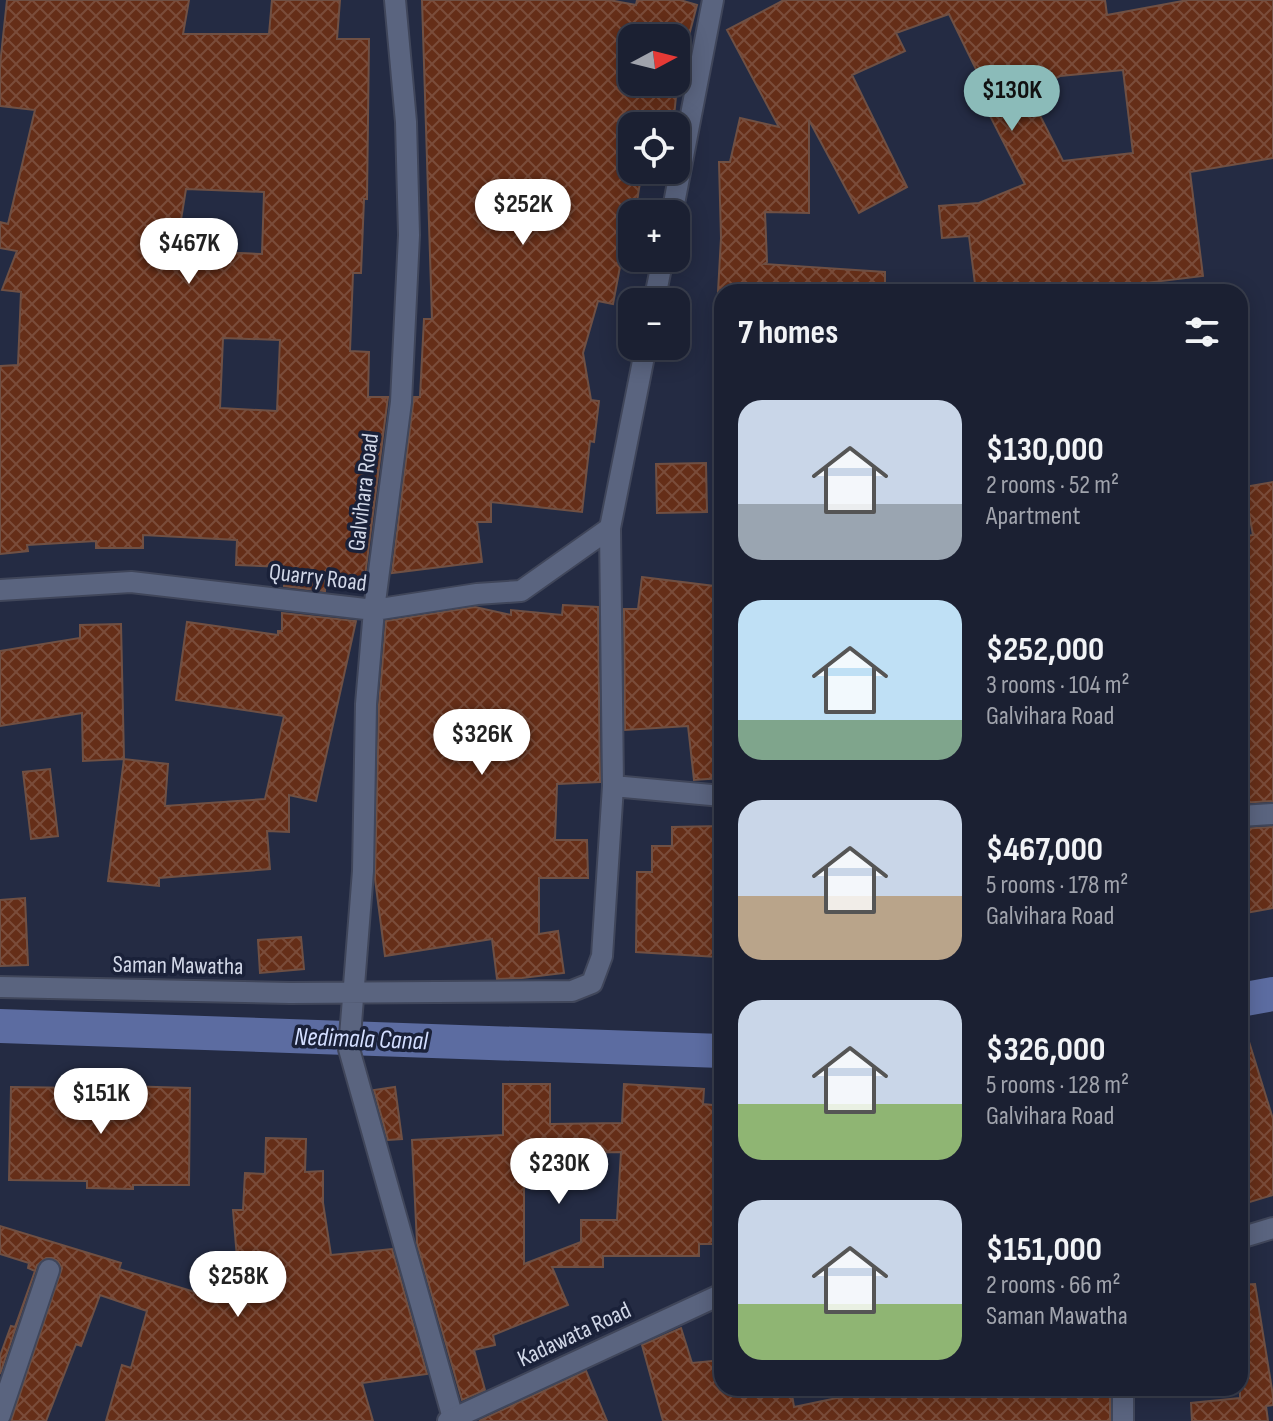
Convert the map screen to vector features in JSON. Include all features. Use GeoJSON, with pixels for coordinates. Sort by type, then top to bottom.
{"type":"FeatureCollection","features":[{"type":"Feature","properties":{"kind":"street","name":"Galvihara Road"},"geometry":{"type":"LineString","coordinates":[[395,0],[406,122],[409,235],[401,402],[374,610],[366,704],[363,871],[349,1049],[450,1420]]}},
{"type":"Feature","properties":{"kind":"street"},"geometry":{"type":"LineString","coordinates":[[675,200],[713,0]]}},
{"type":"Feature","properties":{"kind":"street","name":"Saman Mawatha"},"geometry":{"type":"LineString","coordinates":[[0,987],[290,993],[572,991],[592,983],[602,956],[613,786],[610,528],[643,360]]}},
{"type":"Feature","properties":{"kind":"street","name":"Quarry Road"},"geometry":{"type":"LineString","coordinates":[[0,590],[131,582],[374,610],[477,594],[521,591],[610,528]]}},
{"type":"Feature","properties":{"kind":"street"},"geometry":{"type":"LineString","coordinates":[[613,786],[714,795]]}},
{"type":"Feature","properties":{"kind":"street"},"geometry":{"type":"LineString","coordinates":[[1248,816],[1273,814]]}},
{"type":"Feature","properties":{"kind":"street"},"geometry":{"type":"LineString","coordinates":[[1248,1236],[1273,1228]]}},
{"type":"Feature","properties":{"kind":"street"},"geometry":{"type":"LineString","coordinates":[[0,1415],[49,1270]]}},
{"type":"Feature","properties":{"kind":"street","name":"Kadawata Road"},"geometry":{"type":"LineString","coordinates":[[450,1420],[714,1298]]}},
{"type":"Feature","properties":{"kind":"street"},"geometry":{"type":"LineString","coordinates":[[1123,1396],[1123,1421]]}},
{"type":"Feature","properties":{"kind":"building"},"geometry":{"type":"Polygon","coordinates":[[[7,0],[189,0],[183,34],[269,34],[272,0],[340,0],[337,39],[369,39],[367,199],[364,199],[361,273],[353,273],[350,351],[369,352],[368,397],[388,397],[365,576],[325,581],[325,591],[284,586],[284,567],[236,565],[237,540],[143,535],[143,548],[96,548],[96,541],[27,545],[28,551],[0,554],[0,366],[18,365],[21,292],[2,290],[17,251],[0,248],[0,222],[8,224],[35,110],[0,106],[0,65],[7,0]],[[186,189],[176,250],[262,254],[264,192],[186,189]],[[223,338],[220,408],[277,411],[280,340],[223,338]]]}},
{"type":"Feature","properties":{"kind":"building"},"geometry":{"type":"Polygon","coordinates":[[[422,0],[609,0],[636,5],[637,0],[680,0],[697,5],[690,32],[690,24],[618,24],[618,96],[676,96],[674,112],[618,112],[618,184],[640,184],[637,200],[618,200],[619,272],[613,304],[598,301],[583,353],[591,400],[599,401],[594,442],[590,441],[582,512],[491,502],[491,522],[477,522],[482,562],[392,573],[414,397],[420,397],[424,319],[432,319],[422,0]]]}},
{"type":"Feature","properties":{"kind":"building"},"geometry":{"type":"Polygon","coordinates":[[[784,0],[1105,0],[1107,15],[1188,0],[1273,0],[1273,158],[1190,172],[1203,276],[1138,284],[975,284],[969,236],[942,238],[939,206],[979,203],[1025,184],[988,112],[995,108],[949,14],[896,33],[905,51],[852,75],[907,187],[859,213],[809,120],[809,213],[765,212],[767,262],[764,264],[885,272],[885,284],[718,284],[719,162],[730,162],[740,118],[779,127],[727,30],[784,0]],[[1123,70],[1060,76],[1028,92],[1063,161],[1133,153],[1123,70]]]}},
{"type":"Feature","properties":{"kind":"building"},"geometry":{"type":"Polygon","coordinates":[[[706,463],[707,512],[657,513],[656,464],[706,463]]]}},
{"type":"Feature","properties":{"kind":"building"},"geometry":{"type":"Polygon","coordinates":[[[1273,482],[1273,801],[1248,803],[1248,536],[1253,535],[1248,486],[1273,482]]]}},
{"type":"Feature","properties":{"kind":"building"},"geometry":{"type":"Polygon","coordinates":[[[642,577],[714,586],[714,779],[694,780],[688,726],[625,730],[624,609],[638,609],[642,577]]]}},
{"type":"Feature","properties":{"kind":"building"},"geometry":{"type":"Polygon","coordinates":[[[563,605],[598,607],[600,782],[557,784],[555,840],[587,840],[588,878],[539,878],[539,934],[558,931],[564,973],[497,979],[492,939],[385,956],[375,879],[379,705],[386,621],[475,607],[511,615],[511,610],[562,615],[563,605]]]}},
{"type":"Feature","properties":{"kind":"building"},"geometry":{"type":"Polygon","coordinates":[[[282,613],[356,621],[316,801],[289,795],[289,832],[267,831],[270,869],[159,878],[159,886],[108,881],[124,759],[168,764],[165,806],[265,799],[284,716],[176,700],[187,622],[278,635],[278,631],[282,631],[282,613]]]}},
{"type":"Feature","properties":{"kind":"building"},"geometry":{"type":"Polygon","coordinates":[[[121,624],[124,759],[83,761],[82,713],[0,726],[0,651],[80,638],[80,625],[121,624]]]}},
{"type":"Feature","properties":{"kind":"building"},"geometry":{"type":"Polygon","coordinates":[[[50,769],[58,836],[31,839],[23,772],[50,769]]]}},
{"type":"Feature","properties":{"kind":"building"},"geometry":{"type":"Polygon","coordinates":[[[714,826],[714,957],[636,952],[637,872],[652,872],[652,846],[672,846],[672,827],[714,826]]]}},
{"type":"Feature","properties":{"kind":"building"},"geometry":{"type":"Polygon","coordinates":[[[1273,827],[1273,908],[1248,913],[1248,829],[1273,827]]]}},
{"type":"Feature","properties":{"kind":"building"},"geometry":{"type":"Polygon","coordinates":[[[25,898],[28,965],[0,966],[0,900],[25,898]]]}},
{"type":"Feature","properties":{"kind":"building"},"geometry":{"type":"Polygon","coordinates":[[[301,937],[304,969],[260,973],[258,940],[301,937]]]}},
{"type":"Feature","properties":{"kind":"building"},"geometry":{"type":"Polygon","coordinates":[[[1248,1038],[1273,1119],[1273,1195],[1248,1203],[1248,1038]]]}},
{"type":"Feature","properties":{"kind":"building"},"geometry":{"type":"Polygon","coordinates":[[[503,1084],[550,1084],[550,1124],[622,1123],[624,1084],[704,1089],[703,1104],[714,1105],[714,1244],[699,1244],[699,1256],[603,1256],[603,1267],[552,1267],[568,1305],[493,1335],[495,1345],[474,1350],[485,1390],[462,1400],[417,1243],[412,1140],[503,1135],[503,1084]],[[621,1152],[549,1154],[549,1169],[524,1169],[524,1264],[581,1242],[581,1220],[617,1220],[621,1152]]]}},
{"type":"Feature","properties":{"kind":"building"},"geometry":{"type":"Polygon","coordinates":[[[88,1085],[190,1088],[189,1185],[87,1188],[87,1181],[9,1180],[11,1087],[88,1088],[88,1085]]]}},
{"type":"Feature","properties":{"kind":"building"},"geometry":{"type":"Polygon","coordinates":[[[395,1087],[402,1139],[388,1140],[374,1090],[395,1087]]]}},
{"type":"Feature","properties":{"kind":"building"},"geometry":{"type":"Polygon","coordinates":[[[266,1138],[306,1139],[305,1172],[323,1171],[323,1203],[331,1255],[392,1249],[427,1374],[362,1383],[373,1421],[106,1421],[122,1365],[131,1368],[147,1311],[100,1295],[81,1346],[76,1344],[46,1421],[11,1421],[62,1268],[58,1261],[46,1258],[35,1271],[28,1268],[29,1263],[0,1254],[0,1226],[121,1263],[119,1269],[241,1306],[233,1210],[243,1210],[245,1173],[265,1174],[266,1138]]]}},
{"type":"Feature","properties":{"kind":"building"},"geometry":{"type":"Polygon","coordinates":[[[34,1273],[0,1374],[0,1356],[11,1326],[15,1327],[34,1273]]]}},
{"type":"Feature","properties":{"kind":"building"},"geometry":{"type":"Polygon","coordinates":[[[1248,1284],[1255,1284],[1273,1396],[1273,1405],[1266,1406],[1268,1421],[1192,1421],[1191,1403],[1248,1396],[1248,1284]]]}},
{"type":"Feature","properties":{"kind":"building"},"geometry":{"type":"Polygon","coordinates":[[[681,1328],[692,1363],[714,1361],[714,1396],[792,1396],[794,1407],[847,1396],[1110,1396],[1110,1421],[663,1421],[642,1345],[681,1328]]]}},
{"type":"Feature","properties":{"kind":"building"},"geometry":{"type":"Polygon","coordinates":[[[586,1371],[607,1421],[479,1421],[586,1371]]]}},
{"type":"Feature","properties":{"kind":"waterway","name":"Nedimala Canal"},"geometry":{"type":"LineString","coordinates":[[1248,999],[1273,994]]}},
{"type":"Feature","properties":{"kind":"waterway","name":"Nedimala Canal"},"geometry":{"type":"LineString","coordinates":[[0,1026],[714,1051]]}}]}
